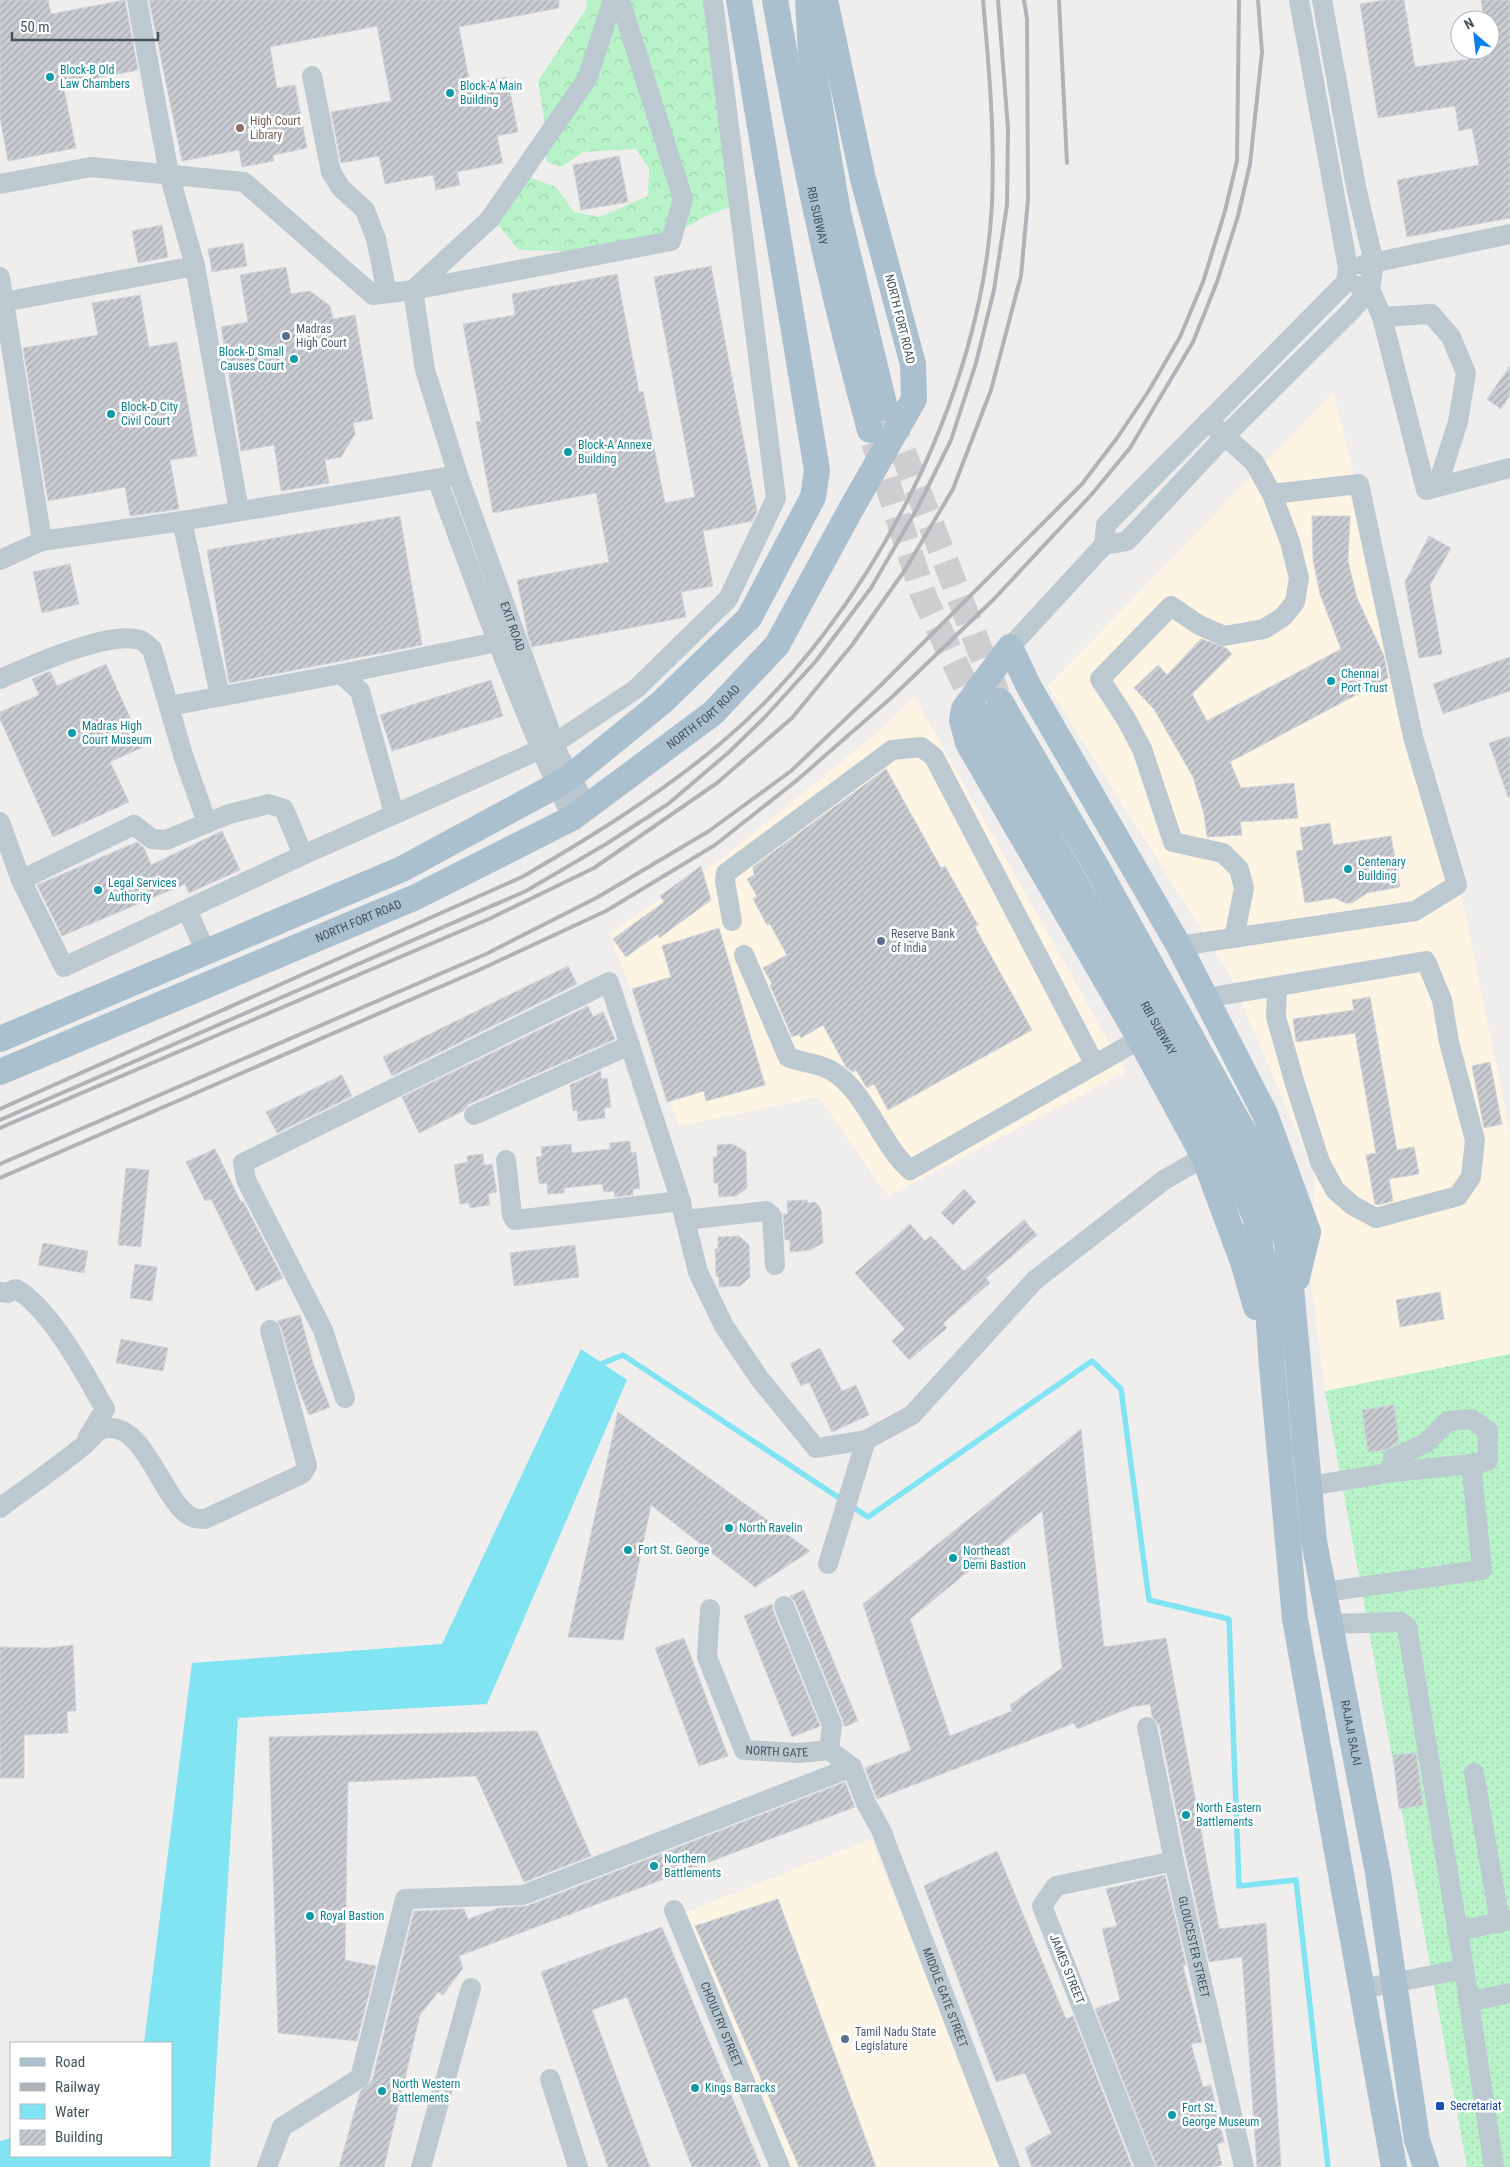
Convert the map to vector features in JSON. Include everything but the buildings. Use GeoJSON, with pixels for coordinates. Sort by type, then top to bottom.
{"type":"FeatureCollection","features":[{"type":"Feature","properties":{"kind":"main road"},"geometry":{"type":"LineString","coordinates":[[0,1039],[402,869],[564,781],[662,702],[749,618],[812,497],[817,470],[739,0]]}},
{"type":"Feature","properties":{"kind":"main road","name":"RBI SUBWAY"},"geometry":{"type":"LineString","coordinates":[[775,0],[796,118],[850,360],[870,430]]}},
{"type":"Feature","properties":{"kind":"main road","name":"RBI SUBWAY"},"geometry":{"type":"LineString","coordinates":[[808,0],[811,54],[838,213],[886,408]]}},
{"type":"Feature","properties":{"kind":"main road","name":"NORTH FORT ROAD"},"geometry":{"type":"LineString","coordinates":[[0,1072],[416,897],[580,813],[713,713],[777,645],[851,509],[914,399],[913,364],[863,179],[825,0]]}},
{"type":"Feature","properties":{"kind":"main road"},"geometry":{"type":"LineString","coordinates":[[812,497],[851,509]]}},
{"type":"Feature","properties":{"kind":"main road"},"geometry":{"type":"LineString","coordinates":[[1293,1296],[1308,1232],[1265,1114],[1179,946],[1029,687],[1010,647],[964,709],[964,731],[968,743],[1140,1039],[1204,1157],[1243,1262],[1272,1367],[1295,1619],[1394,2167]]}},
{"type":"Feature","properties":{"kind":"main road","name":"RBI SUBWAY"},"geometry":{"type":"LineString","coordinates":[[1272,1367],[1266,1279],[1255,1216],[1209,1117],[990,707],[1090,855],[1246,1136],[1287,1242],[1293,1296]]}},
{"type":"Feature","properties":{"kind":"main road","name":"RAJAJI SALAI"},"geometry":{"type":"LineString","coordinates":[[1293,1296],[1314,1541],[1378,1873],[1417,2140],[1426,2167]]}},
{"type":"Feature","properties":{"kind":"street"},"geometry":{"type":"LineString","coordinates":[[137,0],[169,174],[195,266],[239,510]]}},
{"type":"Feature","properties":{"kind":"street"},"geometry":{"type":"LineString","coordinates":[[413,290],[489,220],[587,79],[613,0]]}},
{"type":"Feature","properties":{"kind":"street"},"geometry":{"type":"LineString","coordinates":[[0,184],[91,167],[244,182],[373,294],[413,290],[670,241],[682,199],[620,0]]}},
{"type":"Feature","properties":{"kind":"street"},"geometry":{"type":"LineString","coordinates":[[0,822],[21,880],[64,968],[303,855],[548,746],[636,689],[728,600],[776,498],[713,0]]}},
{"type":"Feature","properties":{"kind":"street"},"geometry":{"type":"LineString","coordinates":[[1299,0],[1347,275],[1370,289]]}},
{"type":"Feature","properties":{"kind":"street"},"geometry":{"type":"LineString","coordinates":[[1322,0],[1356,187],[1374,263],[1370,289],[1382,318],[1426,490],[1510,468]]}},
{"type":"Feature","properties":{"kind":"street"},"geometry":{"type":"LineString","coordinates":[[312,76],[332,172],[341,188],[365,210],[376,239],[387,293]]}},
{"type":"Feature","properties":{"kind":"street"},"geometry":{"type":"LineString","coordinates":[[1010,647],[1104,545],[1106,526],[1347,275],[1374,263],[1510,234]]}},
{"type":"Feature","properties":{"kind":"street"},"geometry":{"type":"LineString","coordinates":[[4,302],[195,266]]}},
{"type":"Feature","properties":{"kind":"street"},"geometry":{"type":"LineString","coordinates":[[0,277],[42,541]]}},
{"type":"Feature","properties":{"kind":"street"},"geometry":{"type":"LineString","coordinates":[[1104,545],[1127,541],[1225,436],[1352,310],[1370,289]]}},
{"type":"Feature","properties":{"kind":"street","name":"EXIT ROAD"},"geometry":{"type":"LineString","coordinates":[[413,290],[425,370],[507,640],[548,746],[580,813]]}},
{"type":"Feature","properties":{"kind":"street"},"geometry":{"type":"LineString","coordinates":[[1382,318],[1431,314],[1451,337],[1466,373],[1458,422],[1437,487]]}},
{"type":"Feature","properties":{"kind":"street"},"geometry":{"type":"LineString","coordinates":[[1208,421],[1254,462],[1272,494],[1290,542],[1298,578],[1295,602],[1283,617],[1264,629],[1224,636],[1199,625],[1171,606],[1100,679],[1126,718],[1142,749],[1173,842],[1223,853],[1240,869],[1244,888],[1234,938]]}},
{"type":"Feature","properties":{"kind":"street"},"geometry":{"type":"LineString","coordinates":[[0,560],[42,541],[182,521],[458,475]]}},
{"type":"Feature","properties":{"kind":"street"},"geometry":{"type":"LineString","coordinates":[[168,706],[341,674],[507,640],[438,479]]}},
{"type":"Feature","properties":{"kind":"street"},"geometry":{"type":"LineString","coordinates":[[1179,946],[1415,910],[1457,885],[1413,737],[1359,484],[1272,494]]}},
{"type":"Feature","properties":{"kind":"street"},"geometry":{"type":"LineString","coordinates":[[182,521],[220,696]]}},
{"type":"Feature","properties":{"kind":"street"},"geometry":{"type":"LineString","coordinates":[[0,679],[95,643],[118,637],[140,640],[152,648],[184,758],[207,823]]}},
{"type":"Feature","properties":{"kind":"street"},"geometry":{"type":"LineString","coordinates":[[341,674],[360,691],[394,814]]}},
{"type":"Feature","properties":{"kind":"street"},"geometry":{"type":"LineString","coordinates":[[732,921],[725,881],[726,873],[892,750],[921,747],[934,758],[1095,1065]]}},
{"type":"Feature","properties":{"kind":"street"},"geometry":{"type":"LineString","coordinates":[[21,880],[134,825],[152,839],[166,840],[229,814],[269,804],[284,809],[303,855]]}},
{"type":"Feature","properties":{"kind":"street"},"geometry":{"type":"LineString","coordinates":[[187,910],[206,952]]}},
{"type":"Feature","properties":{"kind":"street"},"geometry":{"type":"LineString","coordinates":[[744,955],[788,1057],[831,1070],[847,1081],[889,1142],[899,1160],[910,1170],[1140,1039]]}},
{"type":"Feature","properties":{"kind":"street"},"geometry":{"type":"LineString","coordinates":[[1206,998],[1277,986],[1426,961],[1442,1000],[1449,1042],[1475,1140],[1471,1177],[1458,1196],[1376,1218],[1352,1205],[1335,1190],[1320,1162],[1295,1084],[1276,1016],[1277,986]]}},
{"type":"Feature","properties":{"kind":"street"},"geometry":{"type":"LineString","coordinates":[[345,1398],[323,1330],[246,1180],[243,1163],[610,982],[683,1211],[698,1272],[724,1326],[759,1378],[816,1448],[866,1440],[912,1415],[1035,1280],[1164,1180],[1204,1157]]}},
{"type":"Feature","properties":{"kind":"street"},"geometry":{"type":"LineString","coordinates":[[474,1115],[630,1045]]}},
{"type":"Feature","properties":{"kind":"street"},"geometry":{"type":"LineString","coordinates":[[506,1160],[512,1215],[515,1220],[683,1211],[766,1211],[772,1216],[775,1265]]}},
{"type":"Feature","properties":{"kind":"street"},"geometry":{"type":"LineString","coordinates":[[0,1292],[7,1293],[16,1289],[25,1294],[47,1318],[77,1361],[105,1408],[84,1445]]}},
{"type":"Feature","properties":{"kind":"street"},"geometry":{"type":"LineString","coordinates":[[0,1508],[84,1445],[101,1429],[112,1428],[125,1431],[140,1446],[180,1508],[190,1517],[205,1519],[302,1474],[307,1466],[270,1330]]}},
{"type":"Feature","properties":{"kind":"street"},"geometry":{"type":"LineString","coordinates":[[1310,1486],[1394,1472],[1488,1461],[1488,1431],[1471,1419],[1448,1422],[1426,1443],[1393,1458],[1394,1472]]}},
{"type":"Feature","properties":{"kind":"street"},"geometry":{"type":"LineString","coordinates":[[828,1564],[866,1440]]}},
{"type":"Feature","properties":{"kind":"street"},"geometry":{"type":"LineString","coordinates":[[1324,1592],[1482,1570],[1471,1464]]}},
{"type":"Feature","properties":{"kind":"street"},"geometry":{"type":"LineString","coordinates":[[784,1606],[832,1725],[829,1750],[852,1767]]}},
{"type":"Feature","properties":{"kind":"street","name":"NORTH GATE"},"geometry":{"type":"LineString","coordinates":[[710,1609],[707,1657],[744,1750],[800,1753],[829,1750]]}},
{"type":"Feature","properties":{"kind":"street"},"geometry":{"type":"LineString","coordinates":[[1330,1624],[1400,1622],[1407,1627],[1458,1931],[1494,2167]]}},
{"type":"Feature","properties":{"kind":"street","name":"GLOUCESTER STREET"},"geometry":{"type":"LineString","coordinates":[[1147,1726],[1174,1861],[1244,2167]]}},
{"type":"Feature","properties":{"kind":"street"},"geometry":{"type":"LineString","coordinates":[[267,2167],[282,2127],[360,2078],[404,1900],[523,1895],[852,1767]]}},
{"type":"Feature","properties":{"kind":"street","name":"MIDDLE GATE STREET"},"geometry":{"type":"LineString","coordinates":[[852,1767],[866,1803],[881,1830],[1010,2167]]}},
{"type":"Feature","properties":{"kind":"street"},"geometry":{"type":"LineString","coordinates":[[1458,1931],[1505,1921],[1474,1773]]}},
{"type":"Feature","properties":{"kind":"street","name":"JAMES STREET"},"geometry":{"type":"LineString","coordinates":[[1145,2167],[1042,1906],[1056,1886],[1174,1861]]}},
{"type":"Feature","properties":{"kind":"street","name":"CHOULTRY STREET"},"geometry":{"type":"LineString","coordinates":[[674,1910],[780,2167]]}},
{"type":"Feature","properties":{"kind":"street"},"geometry":{"type":"LineString","coordinates":[[1362,1988],[1394,1984],[1464,1970]]}},
{"type":"Feature","properties":{"kind":"street"},"geometry":{"type":"LineString","coordinates":[[421,2167],[471,1988]]}},
{"type":"Feature","properties":{"kind":"street"},"geometry":{"type":"LineString","coordinates":[[1468,2002],[1510,1993]]}},
{"type":"Feature","properties":{"kind":"street"},"geometry":{"type":"LineString","coordinates":[[550,2079],[578,2167]]}},
{"type":"Feature","properties":{"kind":"shaded area"},"geometry":{"type":"Polygon","coordinates":[[[1333,393],[1465,911],[1510,1133],[1510,1354],[1325,1391],[1310,1273],[1315,1175],[1229,973],[1048,686],[1333,393]]]}},
{"type":"Feature","properties":{"kind":"shaded area"},"geometry":{"type":"Polygon","coordinates":[[[914,696],[1126,1072],[888,1196],[819,1097],[679,1126],[610,933],[728,854],[883,728],[914,696]]]}},
{"type":"Feature","properties":{"kind":"shaded area","name":"Tamil Nadu State Legislature"},"geometry":{"type":"Polygon","coordinates":[[[871,1839],[1002,2167],[791,2167],[686,1912],[871,1839]]]}},
{"type":"Feature","properties":{"kind":"green space"},"geometry":{"type":"Polygon","coordinates":[[[587,0],[703,0],[731,206],[700,219],[651,248],[565,251],[519,250],[495,221],[529,177],[556,187],[574,212],[600,217],[648,196],[649,169],[636,149],[583,152],[561,167],[547,162],[542,137],[545,126],[538,81],[586,9],[587,0]]]}},
{"type":"Feature","properties":{"kind":"green space"},"geometry":{"type":"Polygon","coordinates":[[[1510,1354],[1510,2167],[1467,2167],[1325,1391],[1510,1354]]]}},
{"type":"Feature","properties":{"kind":"water"},"geometry":{"type":"Polygon","coordinates":[[[581,1349],[627,1380],[487,1704],[238,1718],[210,2167],[0,2167],[0,2141],[10,2138],[10,2157],[172,2157],[172,2042],[144,2042],[192,1663],[442,1644],[581,1349]]]}},
{"type":"Feature","properties":{"kind":"waterway"},"geometry":{"type":"LineString","coordinates":[[596,1366],[623,1355],[868,1517],[1092,1361],[1121,1389],[1149,1600],[1229,1619],[1239,1886],[1296,1880],[1328,2167]]}},
{"type":"Feature","properties":{"kind":"tunnel"},"geometry":{"type":"LineString","coordinates":[[889,416],[997,694]]}},
{"type":"Feature","properties":{"kind":"tunnel"},"geometry":{"type":"LineString","coordinates":[[874,442],[924,597],[979,714]]}},
{"type":"Feature","properties":{"kind":"railway"},"geometry":{"type":"LineString","coordinates":[[0,1109],[522,877],[599,831],[649,798],[721,743],[774,692],[824,634],[869,569],[908,499],[941,426],[967,351],[984,276],[992,203],[992,127],[983,0]]}},
{"type":"Feature","properties":{"kind":"railway"},"geometry":{"type":"LineString","coordinates":[[0,1120],[526,891],[606,844],[668,804],[728,753],[764,718],[816,661],[871,588],[918,507],[951,440],[976,363],[994,290],[1007,205],[1008,129],[998,0]]}},
{"type":"Feature","properties":{"kind":"railway"},"geometry":{"type":"LineString","coordinates":[[0,1128],[489,919],[594,868],[717,783],[792,718],[852,645],[905,570],[953,489],[991,390],[1021,276],[1028,199],[1027,19],[1024,0]]}},
{"type":"Feature","properties":{"kind":"railway"},"geometry":{"type":"LineString","coordinates":[[1059,0],[1067,163]]}},
{"type":"Feature","properties":{"kind":"railway"},"geometry":{"type":"LineString","coordinates":[[0,1164],[486,954],[598,897],[709,831],[791,771],[881,685],[1082,484],[1117,438],[1148,392],[1180,337],[1203,282],[1225,211],[1237,161],[1239,0]]}},
{"type":"Feature","properties":{"kind":"railway"},"geometry":{"type":"LineString","coordinates":[[0,1178],[479,970],[606,911],[715,845],[796,781],[891,698],[994,599],[1092,494],[1130,448],[1193,342],[1217,282],[1238,216],[1250,164],[1262,52],[1258,0]]}},
{"type":"Feature","properties":{"kind":"place","name":"Block-B Old Law Chambers"},"geometry":{"type":"Point","coordinates":[50,77]}},
{"type":"Feature","properties":{"kind":"place","name":"Block-A Main Building"},"geometry":{"type":"Point","coordinates":[450,93]}},
{"type":"Feature","properties":{"kind":"place","name":"High Court Library"},"geometry":{"type":"Point","coordinates":[240,128]}},
{"type":"Feature","properties":{"kind":"place","name":"Madras High Court"},"geometry":{"type":"Point","coordinates":[286,336]}},
{"type":"Feature","properties":{"kind":"place","name":"Block-D Small Causes Court"},"geometry":{"type":"Point","coordinates":[294,359]}},
{"type":"Feature","properties":{"kind":"place","name":"Block-D City Civil Court"},"geometry":{"type":"Point","coordinates":[111,414]}},
{"type":"Feature","properties":{"kind":"place","name":"Block-A Annexe Building"},"geometry":{"type":"Point","coordinates":[568,452]}},
{"type":"Feature","properties":{"kind":"place","name":"Chennai Port Trust"},"geometry":{"type":"Point","coordinates":[1331,681]}},
{"type":"Feature","properties":{"kind":"place","name":"Madras High Court Museum"},"geometry":{"type":"Point","coordinates":[72,733]}},
{"type":"Feature","properties":{"kind":"place","name":"Centenary Building"},"geometry":{"type":"Point","coordinates":[1348,869]}},
{"type":"Feature","properties":{"kind":"place","name":"Legal Services Authority"},"geometry":{"type":"Point","coordinates":[98,890]}},
{"type":"Feature","properties":{"kind":"place","name":"Reserve Bank of India"},"geometry":{"type":"Point","coordinates":[881,941]}},
{"type":"Feature","properties":{"kind":"place","name":"North Ravelin"},"geometry":{"type":"Point","coordinates":[729,1528]}},
{"type":"Feature","properties":{"kind":"place","name":"Fort St. George"},"geometry":{"type":"Point","coordinates":[628,1550]}},
{"type":"Feature","properties":{"kind":"place","name":"Northeast Demi Bastion"},"geometry":{"type":"Point","coordinates":[953,1558]}},
{"type":"Feature","properties":{"kind":"place","name":"North Eastern Battlements"},"geometry":{"type":"Point","coordinates":[1186,1815]}},
{"type":"Feature","properties":{"kind":"place","name":"Northern Battlements"},"geometry":{"type":"Point","coordinates":[654,1866]}},
{"type":"Feature","properties":{"kind":"place","name":"Royal Bastion"},"geometry":{"type":"Point","coordinates":[310,1916]}},
{"type":"Feature","properties":{"kind":"place","name":"Tamil Nadu State Legislature"},"geometry":{"type":"Point","coordinates":[845,2039]}},
{"type":"Feature","properties":{"kind":"place","name":"Kings Barracks"},"geometry":{"type":"Point","coordinates":[695,2088]}},
{"type":"Feature","properties":{"kind":"place","name":"North Western Battlements"},"geometry":{"type":"Point","coordinates":[382,2091]}},
{"type":"Feature","properties":{"kind":"place","name":"Secretariat"},"geometry":{"type":"Point","coordinates":[1440,2106]}},
{"type":"Feature","properties":{"kind":"place","name":"Fort St. George Museum"},"geometry":{"type":"Point","coordinates":[1172,2115]}}]}
